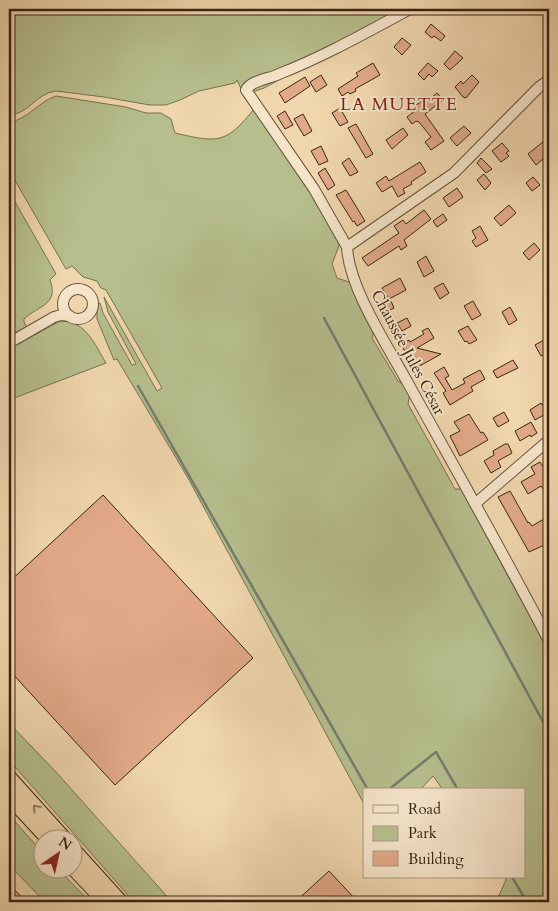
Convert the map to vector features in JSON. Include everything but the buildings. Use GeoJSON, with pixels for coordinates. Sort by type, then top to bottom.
{"type":"FeatureCollection","features":[{"type":"Feature","properties":{"kind":"highway"},"geometry":{"type":"LineString","coordinates":[[9,778],[54,828]]}},
{"type":"Feature","properties":{"kind":"highway"},"geometry":{"type":"LineString","coordinates":[[9,796],[39,828]]}},
{"type":"Feature","properties":{"kind":"highway"},"geometry":{"type":"LineString","coordinates":[[82,860],[120,902]]}},
{"type":"Feature","properties":{"kind":"highway"},"geometry":{"type":"LineString","coordinates":[[82,877],[106,902]]}},
{"type":"Feature","properties":{"kind":"street","name":"Chaussée Jules César"},"geometry":{"type":"LineString","coordinates":[[410,9],[334,50],[278,75],[252,84],[246,88],[247,95],[314,189],[347,247],[353,275],[368,310],[476,503],[549,640]]}},
{"type":"Feature","properties":{"kind":"street"},"geometry":{"type":"LineString","coordinates":[[347,247],[454,173],[532,94],[549,80]]}},
{"type":"Feature","properties":{"kind":"street"},"geometry":{"type":"LineString","coordinates":[[9,343],[58,316],[70,316],[78,319],[86,316],[92,310],[93,301],[85,291],[74,290],[66,296],[63,304],[50,319]]}},
{"type":"Feature","properties":{"kind":"street"},"geometry":{"type":"LineString","coordinates":[[63,304],[64,309],[70,316]]}},
{"type":"Feature","properties":{"kind":"street"},"geometry":{"type":"LineString","coordinates":[[476,503],[549,440]]}},
{"type":"Feature","properties":{"kind":"green space"},"geometry":{"type":"Polygon","coordinates":[[[9,9],[410,9],[264,88],[244,95],[237,80],[235,83],[199,91],[166,105],[150,105],[56,91],[43,96],[22,112],[9,115],[9,9]]]}},
{"type":"Feature","properties":{"kind":"green space"},"geometry":{"type":"Polygon","coordinates":[[[56,96],[126,107],[146,113],[161,113],[171,119],[175,133],[212,139],[228,135],[254,109],[309,188],[340,243],[332,264],[337,278],[352,283],[374,330],[372,338],[398,381],[408,390],[408,404],[455,489],[461,489],[549,652],[549,902],[496,902],[505,878],[526,878],[526,788],[442,788],[433,776],[422,788],[363,788],[363,802],[188,478],[117,359],[114,360],[97,319],[97,304],[100,303],[103,313],[132,365],[136,364],[108,312],[104,297],[157,391],[162,388],[106,290],[101,288],[97,281],[83,277],[72,266],[66,269],[9,170],[9,122],[27,115],[56,96]]]}},
{"type":"Feature","properties":{"kind":"green space"},"geometry":{"type":"Polygon","coordinates":[[[9,191],[56,274],[50,280],[52,295],[50,300],[24,319],[27,327],[9,337],[9,191]]]}},
{"type":"Feature","properties":{"kind":"green space"},"geometry":{"type":"Polygon","coordinates":[[[60,321],[69,322],[83,329],[93,341],[106,363],[9,400],[9,349],[60,321]]]}},
{"type":"Feature","properties":{"kind":"green space"},"geometry":{"type":"Polygon","coordinates":[[[9,723],[56,772],[172,902],[134,902],[82,843],[82,828],[69,828],[9,760],[9,723]]]}},
{"type":"Feature","properties":{"kind":"green space"},"geometry":{"type":"Polygon","coordinates":[[[9,815],[32,841],[32,878],[67,878],[90,902],[45,902],[9,865],[9,815]]]}},
{"type":"Feature","properties":{"kind":"waterway"},"geometry":{"type":"LineString","coordinates":[[324,318],[549,736]]}},
{"type":"Feature","properties":{"kind":"waterway"},"geometry":{"type":"LineString","coordinates":[[138,386],[367,788]]}},
{"type":"Feature","properties":{"kind":"waterway"},"geometry":{"type":"LineString","coordinates":[[391,788],[436,752],[457,788]]}},
{"type":"Feature","properties":{"kind":"waterway"},"geometry":{"type":"LineString","coordinates":[[513,878],[527,902]]}},
{"type":"Feature","properties":{"kind":"district","name":"LA MUETTE"},"geometry":{"type":"Point","coordinates":[399,104]}}]}
